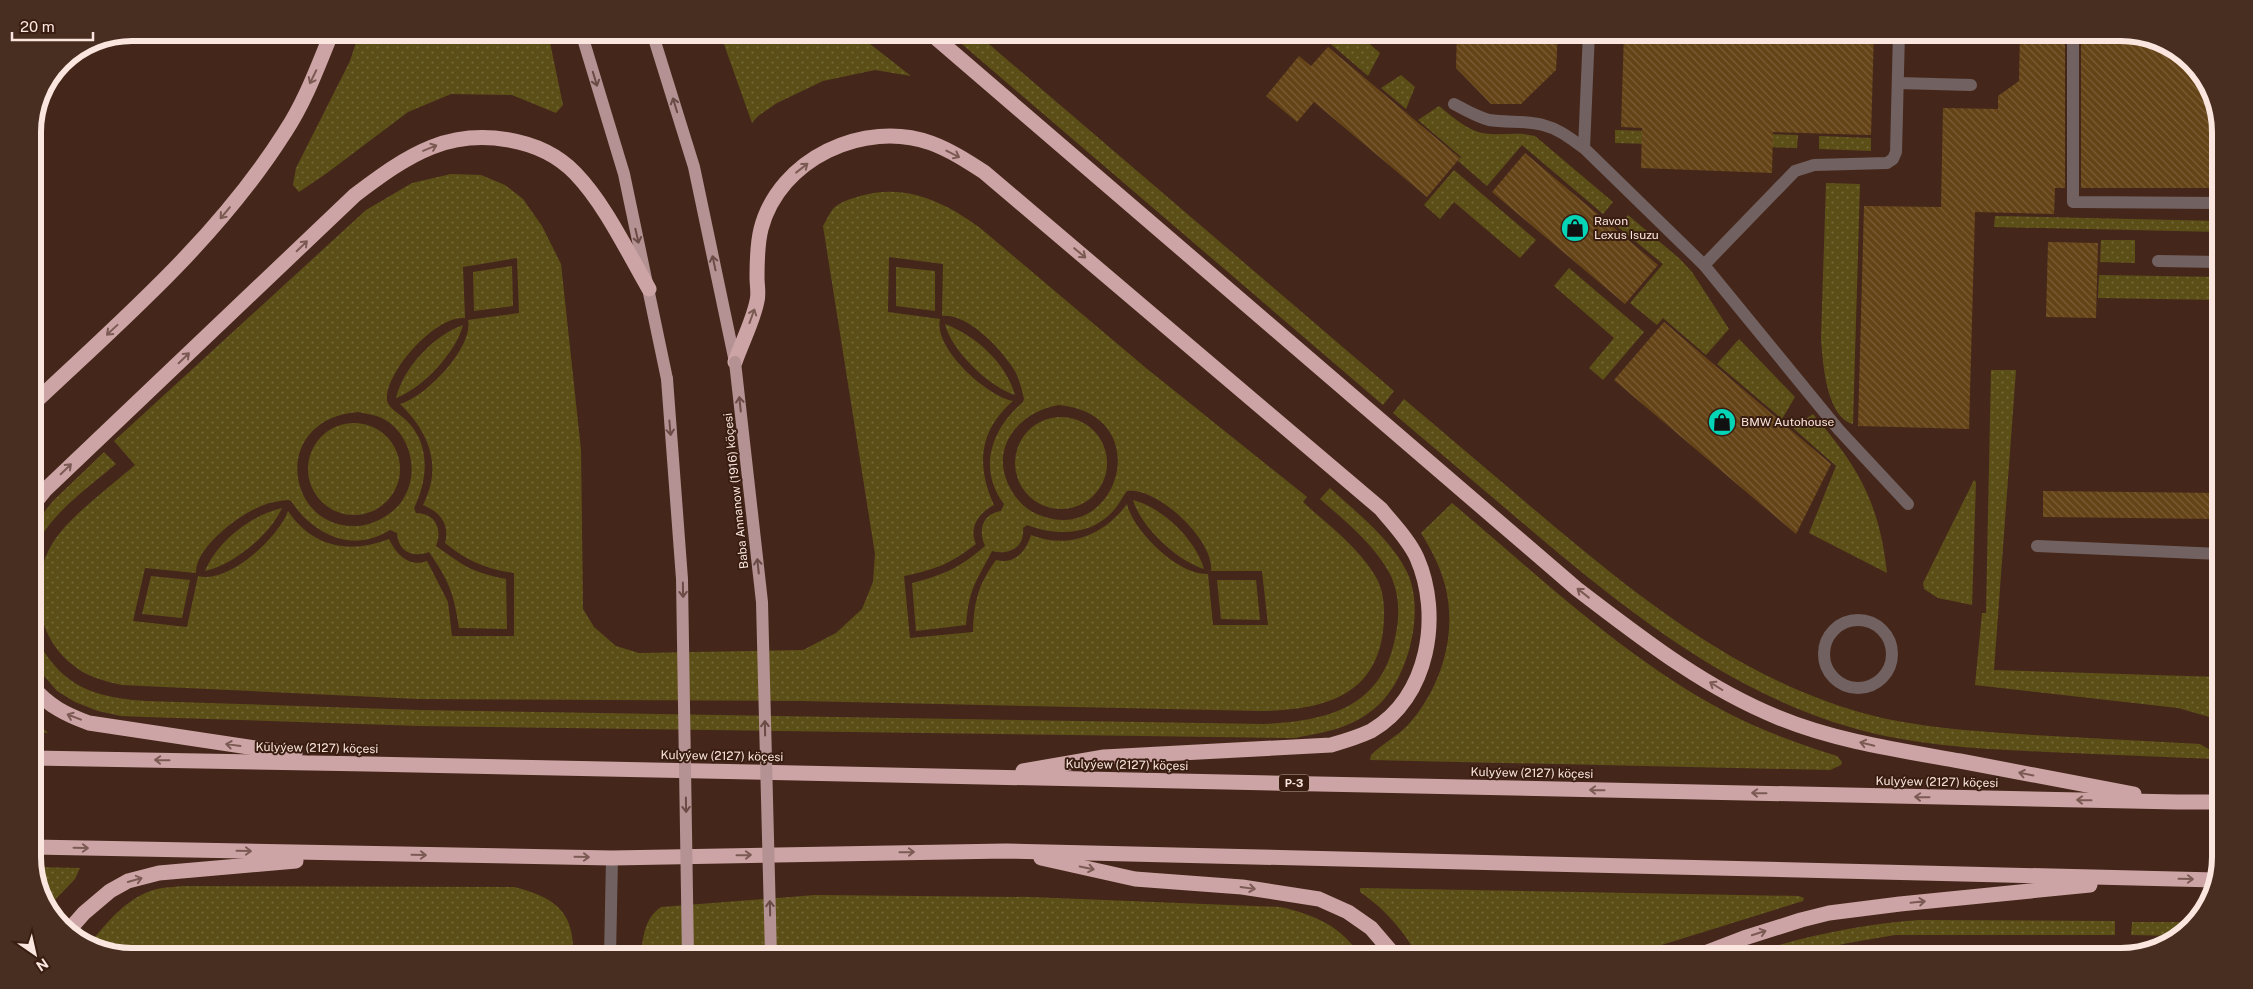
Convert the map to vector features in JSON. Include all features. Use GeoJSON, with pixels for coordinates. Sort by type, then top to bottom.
{"type":"FeatureCollection","features":[{"type":"Feature","properties":{"kind":"highway"},"geometry":{"type":"LineString","coordinates":[[41,397],[173,273],[247,187],[286,131],[316,71],[328,41]]}},
{"type":"Feature","properties":{"kind":"highway"},"geometry":{"type":"LineString","coordinates":[[939,41],[1577,589],[1652,645],[1730,696],[1777,717],[1882,748],[2178,802]]}},
{"type":"Feature","properties":{"kind":"highway"},"geometry":{"type":"LineString","coordinates":[[41,496],[52,483],[355,195],[403,161],[434,146],[464,139],[486,137],[534,147],[555,156],[575,173],[594,196],[649,289]]}},
{"type":"Feature","properties":{"kind":"highway"},"geometry":{"type":"LineString","coordinates":[[735,362],[758,300],[757,256],[761,228],[770,206],[782,186],[798,170],[825,151],[846,142],[872,137],[902,137],[930,142],[984,172],[1381,508],[1416,555],[1424,574],[1429,603],[1429,627],[1426,650],[1419,674],[1408,695],[1395,711],[1372,730],[1351,740],[1332,745],[1104,757],[987,777]]}},
{"type":"Feature","properties":{"kind":"highway"},"geometry":{"type":"LineString","coordinates":[[41,695],[51,706],[64,714],[89,723],[368,764]]}},
{"type":"Feature","properties":{"kind":"highway","name":"Kulyýew (2127) köçesi"},"geometry":{"type":"LineString","coordinates":[[41,758],[2212,802]]}},
{"type":"Feature","properties":{"kind":"highway"},"geometry":{"type":"LineString","coordinates":[[41,847],[612,858],[1006,850],[2209,880]]}},
{"type":"Feature","properties":{"kind":"highway"},"geometry":{"type":"LineString","coordinates":[[1006,850],[1135,879],[1242,887],[1319,899],[1348,912],[1371,928],[1388,948]]}},
{"type":"Feature","properties":{"kind":"highway"},"geometry":{"type":"LineString","coordinates":[[73,925],[84,913],[110,891],[128,882],[159,873],[371,854]]}},
{"type":"Feature","properties":{"kind":"highway"},"geometry":{"type":"LineString","coordinates":[[1718,948],[1801,920],[1829,914],[1900,904],[2156,878]]}},
{"type":"Feature","properties":{"kind":"main road"},"geometry":{"type":"LineString","coordinates":[[584,41],[624,174],[649,289],[666,380],[682,579],[688,948]]}},
{"type":"Feature","properties":{"kind":"main road","name":"Baba Annanow (1916) köçesi"},"geometry":{"type":"LineString","coordinates":[[655,41],[694,168],[735,362],[762,602],[771,948]]}},
{"type":"Feature","properties":{"kind":"street"},"geometry":{"type":"LineString","coordinates":[[1584,148],[1589,41]]}},
{"type":"Feature","properties":{"kind":"street"},"geometry":{"type":"LineString","coordinates":[[1704,264],[1795,171],[1814,165],[1887,162],[1893,159],[1896,152],[1899,41]]}},
{"type":"Feature","properties":{"kind":"street"},"geometry":{"type":"LineString","coordinates":[[2073,41],[2073,202],[2212,203]]}},
{"type":"Feature","properties":{"kind":"street"},"geometry":{"type":"LineString","coordinates":[[1898,84],[1971,84]]}},
{"type":"Feature","properties":{"kind":"street"},"geometry":{"type":"LineString","coordinates":[[1454,104],[1489,120],[1523,121],[1544,125],[1563,134],[1584,148],[1704,264],[1840,430],[1908,504]]}},
{"type":"Feature","properties":{"kind":"street"},"geometry":{"type":"LineString","coordinates":[[2158,261],[2212,262]]}},
{"type":"Feature","properties":{"kind":"street"},"geometry":{"type":"LineString","coordinates":[[2037,546],[2212,554]]}},
{"type":"Feature","properties":{"kind":"street"},"geometry":{"type":"LineString","coordinates":[[1866,621],[1876,625],[1886,636],[1892,652],[1887,672],[1875,683],[1860,688],[1840,683],[1832,676],[1824,657],[1825,646],[1829,636],[1836,628],[1850,622],[1866,621]]}},
{"type":"Feature","properties":{"kind":"street"},"geometry":{"type":"LineString","coordinates":[[610,948],[612,858]]}},
{"type":"Feature","properties":{"kind":"shaded area"},"geometry":{"type":"Polygon","coordinates":[[[356,41],[550,41],[563,105],[556,113],[512,95],[451,94],[408,112],[299,192],[293,185],[296,168],[350,61],[356,41]]]}},
{"type":"Feature","properties":{"kind":"shaded area"},"geometry":{"type":"Polygon","coordinates":[[[723,41],[866,41],[911,76],[875,70],[823,81],[777,103],[758,116],[752,123],[723,41]]]}},
{"type":"Feature","properties":{"kind":"shaded area"},"geometry":{"type":"Polygon","coordinates":[[[958,41],[985,41],[1394,391],[1383,405],[958,41]]]}},
{"type":"Feature","properties":{"kind":"shaded area"},"geometry":{"type":"Polygon","coordinates":[[[1327,41],[1366,41],[1380,53],[1368,76],[1327,41]]]}},
{"type":"Feature","properties":{"kind":"shaded area"},"geometry":{"type":"Polygon","coordinates":[[[1401,75],[1415,87],[1406,109],[1381,88],[1401,75]]]}},
{"type":"Feature","properties":{"kind":"shaded area"},"geometry":{"type":"Polygon","coordinates":[[[1439,106],[1463,125],[1477,131],[1491,134],[1535,136],[1613,202],[1603,214],[1522,145],[1487,186],[1458,161],[1461,157],[1418,120],[1439,106]]]}},
{"type":"Feature","properties":{"kind":"shaded area"},"geometry":{"type":"Polygon","coordinates":[[[1615,130],[1798,135],[1797,148],[1615,143],[1615,130]]]}},
{"type":"Feature","properties":{"kind":"shaded area"},"geometry":{"type":"Polygon","coordinates":[[[1819,136],[1871,138],[1871,151],[1819,149],[1819,136]]]}},
{"type":"Feature","properties":{"kind":"shaded area"},"geometry":{"type":"Polygon","coordinates":[[[1454,170],[1536,240],[1520,258],[1454,202],[1440,219],[1424,205],[1454,170]]]}},
{"type":"Feature","properties":{"kind":"shaded area"},"geometry":{"type":"Polygon","coordinates":[[[451,174],[481,175],[505,185],[523,199],[542,226],[561,264],[581,450],[583,609],[594,627],[616,646],[639,653],[803,650],[836,633],[862,609],[873,582],[875,554],[823,226],[833,209],[842,203],[860,196],[893,192],[908,193],[937,202],[952,209],[979,227],[1146,368],[1307,497],[1303,502],[1353,547],[1370,568],[1380,585],[1384,604],[1384,618],[1378,654],[1369,672],[1356,686],[1340,696],[1303,708],[1261,711],[802,701],[418,699],[122,685],[84,673],[60,653],[50,638],[43,622],[41,614],[41,570],[47,553],[63,529],[82,510],[135,465],[114,441],[366,210],[412,183],[451,174]],[[889,257],[888,312],[940,319],[940,331],[945,343],[964,369],[990,390],[1013,401],[993,424],[987,436],[983,463],[988,491],[994,505],[980,516],[974,526],[973,532],[976,544],[943,565],[904,576],[910,638],[973,632],[974,611],[978,594],[985,577],[996,560],[1014,559],[1023,551],[1031,535],[1059,541],[1085,537],[1108,524],[1127,504],[1138,527],[1159,550],[1184,568],[1196,573],[1208,574],[1213,625],[1268,625],[1262,571],[1211,571],[1210,559],[1204,545],[1182,518],[1168,506],[1153,497],[1139,492],[1127,491],[1115,509],[1104,519],[1084,529],[1073,532],[1061,532],[1038,529],[1027,525],[1023,528],[1023,535],[1019,545],[1015,548],[1004,552],[992,551],[971,594],[966,625],[916,631],[912,583],[934,577],[952,569],[968,560],[985,546],[982,534],[983,524],[990,515],[1001,511],[1004,504],[991,477],[992,449],[996,436],[1003,424],[1024,399],[1016,373],[995,345],[963,320],[952,316],[942,316],[943,264],[889,257]],[[517,258],[463,267],[465,318],[453,319],[441,325],[415,346],[395,373],[389,386],[387,398],[391,407],[414,430],[420,440],[423,451],[425,462],[424,474],[419,497],[414,508],[416,513],[428,516],[436,523],[438,540],[436,546],[468,567],[484,574],[506,579],[507,629],[459,628],[450,588],[436,562],[429,552],[412,554],[407,552],[400,545],[397,533],[390,530],[376,537],[362,540],[334,537],[310,523],[288,500],[261,506],[231,524],[211,542],[203,553],[196,573],[145,568],[133,621],[187,627],[198,576],[210,577],[223,573],[251,557],[283,522],[288,511],[309,533],[321,540],[346,546],[360,546],[389,539],[395,550],[409,561],[420,563],[427,561],[448,602],[452,636],[514,636],[514,573],[477,563],[461,555],[445,543],[445,524],[439,515],[423,505],[432,477],[430,450],[419,426],[400,404],[422,392],[446,370],[463,344],[468,331],[468,320],[519,313],[517,258]],[[1059,405],[1045,408],[1033,414],[1013,432],[1006,443],[1003,456],[1004,469],[1008,484],[1026,508],[1042,516],[1069,520],[1091,512],[1107,496],[1116,475],[1117,452],[1109,430],[1090,414],[1059,405]],[[358,412],[329,419],[310,433],[300,452],[298,473],[303,494],[315,511],[333,523],[357,526],[380,520],[399,505],[406,495],[412,472],[408,449],[396,429],[380,417],[358,412]]]}},
{"type":"Feature","properties":{"kind":"shaded area"},"geometry":{"type":"Polygon","coordinates":[[[1826,183],[1860,184],[1853,424],[1844,419],[1837,411],[1828,388],[1823,361],[1821,339],[1826,183]]]}},
{"type":"Feature","properties":{"kind":"shaded area"},"geometry":{"type":"Polygon","coordinates":[[[1628,215],[1680,259],[1692,272],[1729,329],[1706,355],[1663,318],[1657,325],[1630,303],[1663,264],[1618,227],[1628,215]]]}},
{"type":"Feature","properties":{"kind":"shaded area"},"geometry":{"type":"Polygon","coordinates":[[[1995,216],[2212,221],[2212,232],[1994,227],[1995,216]]]}},
{"type":"Feature","properties":{"kind":"shaded area"},"geometry":{"type":"Polygon","coordinates":[[[2101,240],[2135,240],[2135,263],[2100,262],[2101,240]]]}},
{"type":"Feature","properties":{"kind":"shaded area"},"geometry":{"type":"Polygon","coordinates":[[[512,266],[513,306],[474,311],[473,272],[512,266]]]}},
{"type":"Feature","properties":{"kind":"shaded area"},"geometry":{"type":"Polygon","coordinates":[[[896,267],[935,271],[935,311],[896,306],[896,267]]]}},
{"type":"Feature","properties":{"kind":"shaded area"},"geometry":{"type":"Polygon","coordinates":[[[1569,268],[1644,332],[1603,380],[1589,368],[1614,338],[1554,286],[1569,268]]]}},
{"type":"Feature","properties":{"kind":"shaded area"},"geometry":{"type":"Polygon","coordinates":[[[2099,275],[2212,277],[2212,300],[2098,298],[2099,275]]]}},
{"type":"Feature","properties":{"kind":"shaded area"},"geometry":{"type":"Polygon","coordinates":[[[945,324],[967,335],[997,361],[1011,383],[1015,395],[994,384],[972,366],[955,345],[945,324]]]}},
{"type":"Feature","properties":{"kind":"shaded area"},"geometry":{"type":"Polygon","coordinates":[[[463,325],[453,346],[437,368],[417,386],[396,398],[405,375],[421,354],[441,336],[463,325]]]}},
{"type":"Feature","properties":{"kind":"shaded area"},"geometry":{"type":"Polygon","coordinates":[[[1739,339],[1795,397],[1782,419],[1717,364],[1739,339]]]}},
{"type":"Feature","properties":{"kind":"shaded area"},"geometry":{"type":"Polygon","coordinates":[[[1991,370],[2016,370],[1994,670],[2212,677],[2212,718],[2178,708],[1975,685],[1982,613],[1986,613],[1991,370]]]}},
{"type":"Feature","properties":{"kind":"shaded area"},"geometry":{"type":"Polygon","coordinates":[[[1404,399],[1578,546],[1652,604],[1730,656],[1771,678],[1814,697],[1880,717],[1945,728],[2200,744],[2210,750],[2212,759],[1998,750],[1949,746],[1877,734],[1808,713],[1764,694],[1723,672],[1682,647],[1643,619],[1568,561],[1393,413],[1404,399]]]}},
{"type":"Feature","properties":{"kind":"shaded area"},"geometry":{"type":"Polygon","coordinates":[[[1813,414],[1842,451],[1864,486],[1878,525],[1887,573],[1809,533],[1836,466],[1793,428],[1813,414]]]}},
{"type":"Feature","properties":{"kind":"shaded area"},"geometry":{"type":"Polygon","coordinates":[[[1061,417],[1079,420],[1094,430],[1104,445],[1107,463],[1104,481],[1094,496],[1079,506],[1061,509],[1043,506],[1028,496],[1018,481],[1015,463],[1018,445],[1028,430],[1043,420],[1061,417]]]}},
{"type":"Feature","properties":{"kind":"shaded area"},"geometry":{"type":"Polygon","coordinates":[[[354,423],[372,426],[387,436],[397,451],[400,469],[397,487],[387,502],[372,512],[354,515],[336,512],[321,502],[311,487],[308,469],[311,451],[321,436],[336,426],[354,423]]]}},
{"type":"Feature","properties":{"kind":"shaded area"},"geometry":{"type":"Polygon","coordinates":[[[104,452],[116,464],[69,503],[41,537],[41,516],[53,501],[104,452]]]}},
{"type":"Feature","properties":{"kind":"shaded area"},"geometry":{"type":"Polygon","coordinates":[[[1974,480],[1976,482],[1972,605],[1938,598],[1924,589],[1923,583],[1974,480]]]}},
{"type":"Feature","properties":{"kind":"shaded area"},"geometry":{"type":"Polygon","coordinates":[[[1330,488],[1392,548],[1407,572],[1412,588],[1415,606],[1414,625],[1405,663],[1397,681],[1387,696],[1375,708],[1357,720],[1337,729],[1294,738],[421,726],[121,716],[98,711],[75,702],[57,691],[41,672],[41,646],[54,665],[78,685],[108,696],[146,701],[420,710],[1264,724],[1288,722],[1310,719],[1331,713],[1350,705],[1366,694],[1379,678],[1390,658],[1396,633],[1398,603],[1390,574],[1367,543],[1349,524],[1320,499],[1330,488]]]}},
{"type":"Feature","properties":{"kind":"shaded area"},"geometry":{"type":"Polygon","coordinates":[[[1133,500],[1155,510],[1176,526],[1193,547],[1204,569],[1183,559],[1161,542],[1144,521],[1133,500]]]}},
{"type":"Feature","properties":{"kind":"shaded area"},"geometry":{"type":"Polygon","coordinates":[[[1452,503],[1550,587],[1616,641],[1651,666],[1687,690],[1724,711],[1779,736],[1837,756],[1842,762],[1841,765],[1830,770],[1370,760],[1371,755],[1403,730],[1419,711],[1429,695],[1444,660],[1449,622],[1445,585],[1432,551],[1421,533],[1452,503]]]}},
{"type":"Feature","properties":{"kind":"shaded area"},"geometry":{"type":"Polygon","coordinates":[[[282,508],[269,528],[239,556],[216,568],[205,571],[210,560],[236,531],[259,517],[282,508]]]}},
{"type":"Feature","properties":{"kind":"shaded area"},"geometry":{"type":"Polygon","coordinates":[[[151,576],[190,580],[182,618],[142,614],[151,576]]]}},
{"type":"Feature","properties":{"kind":"shaded area"},"geometry":{"type":"Polygon","coordinates":[[[1217,580],[1256,580],[1260,620],[1221,619],[1217,580]]]}},
{"type":"Feature","properties":{"kind":"shaded area"},"geometry":{"type":"Polygon","coordinates":[[[41,726],[48,733],[41,733],[41,726]]]}},
{"type":"Feature","properties":{"kind":"shaded area"},"geometry":{"type":"Polygon","coordinates":[[[42,867],[80,868],[75,879],[53,902],[46,886],[42,867]]]}},
{"type":"Feature","properties":{"kind":"shaded area"},"geometry":{"type":"Polygon","coordinates":[[[167,887],[514,887],[551,901],[559,908],[566,917],[570,928],[573,948],[126,948],[94,939],[110,919],[127,904],[146,893],[167,887]]]}},
{"type":"Feature","properties":{"kind":"shaded area"},"geometry":{"type":"Polygon","coordinates":[[[1360,888],[1799,896],[1804,898],[1803,901],[1652,948],[1413,948],[1393,921],[1360,892],[1360,888]]]}},
{"type":"Feature","properties":{"kind":"shaded area"},"geometry":{"type":"Polygon","coordinates":[[[815,895],[1031,897],[1280,907],[1304,913],[1326,923],[1345,937],[1354,948],[642,948],[645,929],[651,917],[661,907],[815,895]]]}},
{"type":"Feature","properties":{"kind":"shaded area"},"geometry":{"type":"Polygon","coordinates":[[[1919,920],[2115,921],[2115,935],[1895,935],[1825,948],[1770,948],[1830,932],[1919,920]]]}},
{"type":"Feature","properties":{"kind":"shaded area"},"geometry":{"type":"Polygon","coordinates":[[[2132,922],[2184,922],[2165,936],[2131,935],[2132,922]]]}},
{"type":"Feature","properties":{"kind":"shaded area"},"geometry":{"type":"Polygon","coordinates":[[[1922,947],[2115,948],[1910,948],[1922,947]]]}},
{"type":"Feature","properties":{"kind":"building"},"geometry":{"type":"Polygon","coordinates":[[[1457,41],[1558,41],[1556,70],[1521,104],[1491,104],[1456,68],[1457,41]]]}},
{"type":"Feature","properties":{"kind":"building"},"geometry":{"type":"Polygon","coordinates":[[[1624,41],[1874,41],[1871,135],[1773,132],[1772,173],[1641,168],[1642,128],[1621,127],[1624,41]]]}},
{"type":"Feature","properties":{"kind":"building"},"geometry":{"type":"Polygon","coordinates":[[[2020,41],[2065,41],[2065,188],[2055,188],[2054,214],[1975,212],[1969,429],[1858,426],[1864,206],[1941,207],[1943,108],[1998,109],[1998,96],[2019,81],[2020,41]]]}},
{"type":"Feature","properties":{"kind":"building"},"geometry":{"type":"Polygon","coordinates":[[[2081,41],[2133,42],[2156,48],[2166,53],[2193,77],[2200,87],[2209,108],[2212,126],[2212,188],[2081,188],[2081,41]]]}},
{"type":"Feature","properties":{"kind":"building"},"geometry":{"type":"Polygon","coordinates":[[[1328,47],[1460,158],[1427,197],[1314,102],[1297,122],[1266,96],[1299,56],[1311,66],[1328,47]]]}},
{"type":"Feature","properties":{"kind":"building","name":"Ravon Lexus Isuzu"},"geometry":{"type":"Polygon","coordinates":[[[1525,153],[1658,265],[1625,304],[1492,192],[1525,153]]]}},
{"type":"Feature","properties":{"kind":"building"},"geometry":{"type":"Polygon","coordinates":[[[2048,242],[2098,243],[2096,318],[2046,317],[2048,242]]]}},
{"type":"Feature","properties":{"kind":"building","name":"BMW Autohouse"},"geometry":{"type":"Polygon","coordinates":[[[1664,322],[1831,464],[1796,534],[1614,380],[1664,322]]]}},
{"type":"Feature","properties":{"kind":"building"},"geometry":{"type":"Polygon","coordinates":[[[2043,491],[2212,493],[2212,519],[2043,517],[2043,491]]]}},
{"type":"Feature","properties":{"kind":"place","name":"Ravon Lexus Isuzu"},"geometry":{"type":"Point","coordinates":[1575,228]}},
{"type":"Feature","properties":{"kind":"place","name":"BMW Autohouse"},"geometry":{"type":"Point","coordinates":[1722,422]}}]}
